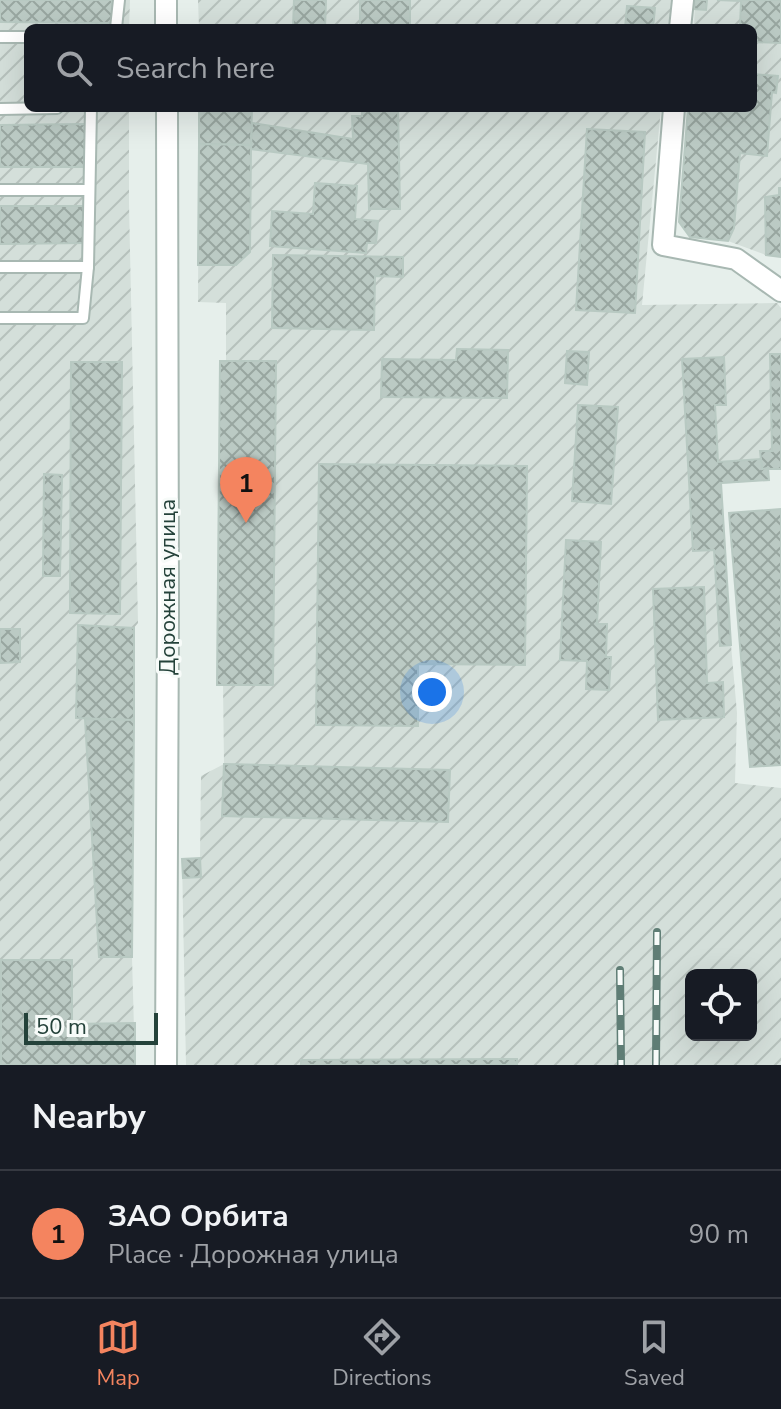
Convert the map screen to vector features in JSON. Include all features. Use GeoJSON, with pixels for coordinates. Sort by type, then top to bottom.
{"type":"FeatureCollection","features":[{"type":"Feature","properties":{"kind":"street"},"geometry":{"type":"LineString","coordinates":[[166,0],[166,24]]}},
{"type":"Feature","properties":{"kind":"street"},"geometry":{"type":"LineString","coordinates":[[680,24],[683,0]]}},
{"type":"Feature","properties":{"kind":"street","name":"Дорожная улица"},"geometry":{"type":"LineString","coordinates":[[166,1065],[167,112]]}},
{"type":"Feature","properties":{"kind":"street"},"geometry":{"type":"LineString","coordinates":[[674,112],[663,245],[736,259],[781,291]]}},
{"type":"Feature","properties":{"kind":"lane"},"geometry":{"type":"LineString","coordinates":[[116,24],[119,0]]}},
{"type":"Feature","properties":{"kind":"lane"},"geometry":{"type":"LineString","coordinates":[[0,37],[24,37]]}},
{"type":"Feature","properties":{"kind":"lane"},"geometry":{"type":"LineString","coordinates":[[0,109],[24,109]]}},
{"type":"Feature","properties":{"kind":"lane"},"geometry":{"type":"LineString","coordinates":[[0,318],[83,318],[88,267],[91,112]]}},
{"type":"Feature","properties":{"kind":"lane"},"geometry":{"type":"LineString","coordinates":[[0,190],[88,190]]}},
{"type":"Feature","properties":{"kind":"lane"},"geometry":{"type":"LineString","coordinates":[[0,267],[88,267]]}},
{"type":"Feature","properties":{"kind":"shaded area"},"geometry":{"type":"Polygon","coordinates":[[[0,0],[130,0],[129,24],[24,24],[24,112],[129,112],[138,623],[134,628],[132,957],[135,1065],[0,1065],[0,0]]]}},
{"type":"Feature","properties":{"kind":"shaded area"},"geometry":{"type":"Polygon","coordinates":[[[198,0],[671,0],[669,24],[199,24],[198,0]]]}},
{"type":"Feature","properties":{"kind":"shaded area"},"geometry":{"type":"Polygon","coordinates":[[[695,0],[781,0],[781,257],[766,255],[728,241],[690,237],[679,222],[688,112],[757,112],[757,24],[694,24],[695,0]]]}},
{"type":"Feature","properties":{"kind":"shaded area"},"geometry":{"type":"Polygon","coordinates":[[[199,112],[661,112],[642,305],[777,303],[781,308],[781,469],[768,469],[769,480],[721,484],[737,713],[735,783],[781,788],[781,1065],[186,1065],[182,859],[200,858],[201,776],[224,764],[223,685],[217,685],[220,361],[226,360],[226,303],[198,302],[199,112]]]}},
{"type":"Feature","properties":{"kind":"building"},"geometry":{"type":"Polygon","coordinates":[[[0,0],[112,0],[112,23],[0,22],[0,0]]]}},
{"type":"Feature","properties":{"kind":"building"},"geometry":{"type":"Polygon","coordinates":[[[294,0],[326,0],[325,24],[293,24],[294,0]]]}},
{"type":"Feature","properties":{"kind":"building"},"geometry":{"type":"Polygon","coordinates":[[[360,0],[410,0],[410,24],[360,24],[360,0]]]}},
{"type":"Feature","properties":{"kind":"building"},"geometry":{"type":"Polygon","coordinates":[[[695,0],[707,0],[706,10],[694,9],[695,0]]]}},
{"type":"Feature","properties":{"kind":"building"},"geometry":{"type":"Polygon","coordinates":[[[717,0],[781,0],[781,43],[757,42],[757,24],[740,24],[741,1],[717,0]]]}},
{"type":"Feature","properties":{"kind":"building"},"geometry":{"type":"Polygon","coordinates":[[[627,6],[655,8],[653,24],[625,24],[627,6]]]}},
{"type":"Feature","properties":{"kind":"building"},"geometry":{"type":"Polygon","coordinates":[[[757,74],[778,76],[776,93],[772,92],[767,156],[740,153],[734,228],[728,241],[690,237],[679,222],[688,112],[757,112],[757,74]]]}},
{"type":"Feature","properties":{"kind":"building"},"geometry":{"type":"Polygon","coordinates":[[[199,112],[252,112],[251,145],[199,144],[199,112]]]}},
{"type":"Feature","properties":{"kind":"building"},"geometry":{"type":"Polygon","coordinates":[[[362,112],[398,112],[400,209],[369,209],[368,164],[251,149],[252,123],[353,139],[352,116],[362,116],[362,112]]]}},
{"type":"Feature","properties":{"kind":"building"},"geometry":{"type":"Polygon","coordinates":[[[85,124],[85,167],[0,167],[0,125],[85,124]]]}},
{"type":"Feature","properties":{"kind":"building"},"geometry":{"type":"Polygon","coordinates":[[[587,129],[645,132],[635,313],[576,310],[587,129]]]}},
{"type":"Feature","properties":{"kind":"building"},"geometry":{"type":"Polygon","coordinates":[[[199,144],[251,145],[250,252],[236,265],[198,265],[199,144]]]}},
{"type":"Feature","properties":{"kind":"building"},"geometry":{"type":"Polygon","coordinates":[[[315,183],[357,186],[355,219],[378,221],[376,243],[367,243],[366,253],[270,246],[272,211],[313,214],[315,183]]]}},
{"type":"Feature","properties":{"kind":"building"},"geometry":{"type":"Polygon","coordinates":[[[779,188],[781,257],[766,255],[765,197],[779,195],[779,188]]]}},
{"type":"Feature","properties":{"kind":"building"},"geometry":{"type":"Polygon","coordinates":[[[0,206],[85,206],[84,243],[0,244],[0,206]]]}},
{"type":"Feature","properties":{"kind":"building"},"geometry":{"type":"Polygon","coordinates":[[[273,255],[403,257],[403,277],[375,276],[374,330],[272,328],[273,255]]]}},
{"type":"Feature","properties":{"kind":"building"},"geometry":{"type":"Polygon","coordinates":[[[457,349],[508,350],[507,398],[381,397],[382,359],[456,360],[457,349]]]}},
{"type":"Feature","properties":{"kind":"building"},"geometry":{"type":"Polygon","coordinates":[[[567,351],[589,352],[587,385],[565,383],[567,351]]]}},
{"type":"Feature","properties":{"kind":"building"},"geometry":{"type":"Polygon","coordinates":[[[770,354],[781,354],[781,469],[762,469],[760,451],[772,451],[770,354]]]}},
{"type":"Feature","properties":{"kind":"building"},"geometry":{"type":"Polygon","coordinates":[[[724,357],[726,405],[715,405],[718,462],[761,459],[762,469],[768,468],[769,480],[721,483],[731,645],[720,646],[714,550],[693,551],[682,359],[724,357]]]}},
{"type":"Feature","properties":{"kind":"building"},"geometry":{"type":"Polygon","coordinates":[[[220,361],[276,361],[273,685],[217,685],[220,361]]]}},
{"type":"Feature","properties":{"kind":"building"},"geometry":{"type":"Polygon","coordinates":[[[71,362],[122,362],[120,614],[70,613],[71,362]]]}},
{"type":"Feature","properties":{"kind":"building"},"geometry":{"type":"Polygon","coordinates":[[[578,405],[618,407],[611,504],[572,501],[578,405]]]}},
{"type":"Feature","properties":{"kind":"building"},"geometry":{"type":"Polygon","coordinates":[[[319,464],[527,466],[525,665],[418,664],[418,726],[316,725],[319,464]]]}},
{"type":"Feature","properties":{"kind":"building"},"geometry":{"type":"Polygon","coordinates":[[[44,474],[62,475],[60,576],[43,576],[44,474]]]}},
{"type":"Feature","properties":{"kind":"building"},"geometry":{"type":"Polygon","coordinates":[[[781,509],[781,765],[750,767],[729,513],[781,509]]]}},
{"type":"Feature","properties":{"kind":"building"},"geometry":{"type":"Polygon","coordinates":[[[566,540],[601,542],[597,624],[607,624],[606,657],[611,657],[609,690],[586,689],[587,661],[560,660],[566,540]]]}},
{"type":"Feature","properties":{"kind":"building"},"geometry":{"type":"Polygon","coordinates":[[[704,587],[707,683],[723,682],[724,717],[658,720],[653,589],[704,587]]]}},
{"type":"Feature","properties":{"kind":"building"},"geometry":{"type":"Polygon","coordinates":[[[78,625],[134,628],[134,720],[76,718],[78,625]]]}},
{"type":"Feature","properties":{"kind":"building"},"geometry":{"type":"Polygon","coordinates":[[[0,629],[20,629],[20,662],[0,663],[0,629]]]}},
{"type":"Feature","properties":{"kind":"building"},"geometry":{"type":"Polygon","coordinates":[[[85,719],[134,720],[132,957],[99,957],[85,719]]]}},
{"type":"Feature","properties":{"kind":"building"},"geometry":{"type":"Polygon","coordinates":[[[224,764],[450,770],[448,822],[222,816],[224,764]]]}},
{"type":"Feature","properties":{"kind":"building"},"geometry":{"type":"Polygon","coordinates":[[[200,858],[201,877],[183,878],[182,859],[200,858]]]}},
{"type":"Feature","properties":{"kind":"building"},"geometry":{"type":"Polygon","coordinates":[[[1,960],[72,960],[72,1024],[135,1023],[135,1065],[1,1065],[1,960]]]}},
{"type":"Feature","properties":{"kind":"building"},"geometry":{"type":"Polygon","coordinates":[[[517,1059],[517,1065],[301,1065],[301,1060],[517,1059]]]}},
{"type":"Feature","properties":{"kind":"railway"},"geometry":{"type":"LineString","coordinates":[[656,1065],[657,932]]}},
{"type":"Feature","properties":{"kind":"railway"},"geometry":{"type":"LineString","coordinates":[[620,970],[621,1065]]}},
{"type":"Feature","properties":{"kind":"place","name":"ЗАО Орбита"},"geometry":{"type":"Point","coordinates":[246,523]}}]}
